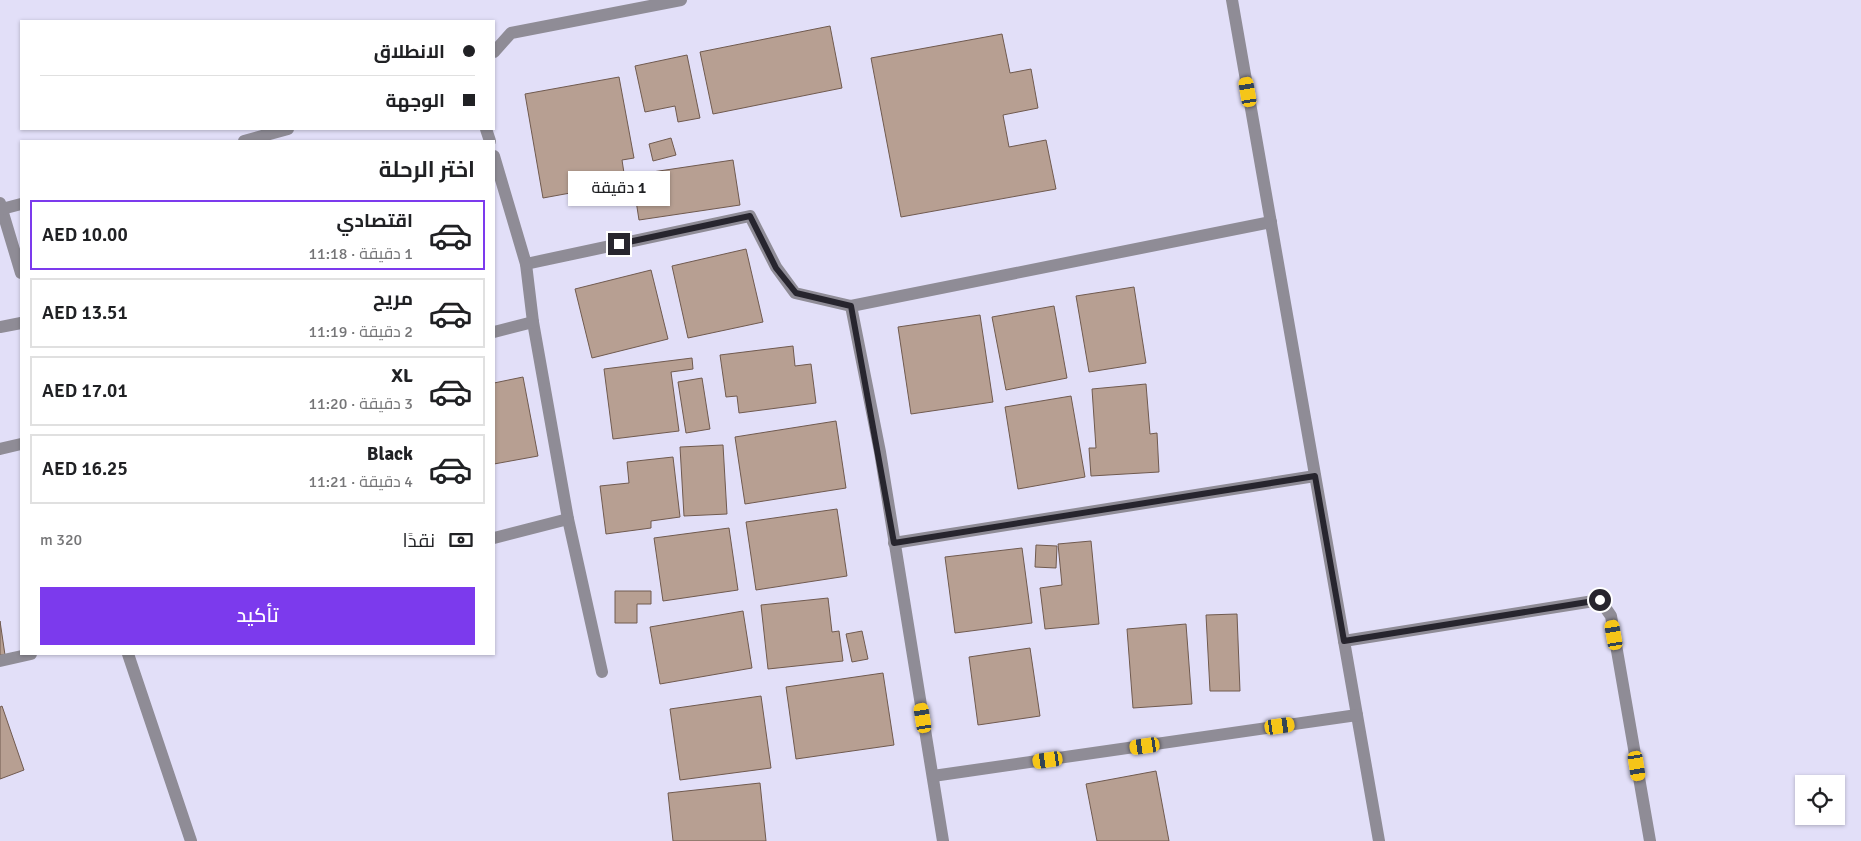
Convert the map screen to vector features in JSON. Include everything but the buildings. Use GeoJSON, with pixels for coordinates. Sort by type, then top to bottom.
{"type":"FeatureCollection","features":[{"type":"Feature","properties":{"kind":"street"},"geometry":{"type":"LineString","coordinates":[[495,51],[511,33],[682,0]]}},
{"type":"Feature","properties":{"kind":"street"},"geometry":{"type":"LineString","coordinates":[[1232,0],[1379,841]]}},
{"type":"Feature","properties":{"kind":"street"},"geometry":{"type":"LineString","coordinates":[[248,140],[284,130]]}},
{"type":"Feature","properties":{"kind":"street"},"geometry":{"type":"LineString","coordinates":[[495,159],[526,264],[533,322],[568,519],[602,672]]}},
{"type":"Feature","properties":{"kind":"street"},"geometry":{"type":"LineString","coordinates":[[20,204],[1,206],[20,270]]}},
{"type":"Feature","properties":{"kind":"street"},"geometry":{"type":"LineString","coordinates":[[526,264],[750,216],[776,268],[796,293],[851,306],[1271,222]]}},
{"type":"Feature","properties":{"kind":"street"},"geometry":{"type":"LineString","coordinates":[[851,306],[894,543],[943,841]]}},
{"type":"Feature","properties":{"kind":"street"},"geometry":{"type":"LineString","coordinates":[[495,332],[533,322]]}},
{"type":"Feature","properties":{"kind":"street"},"geometry":{"type":"LineString","coordinates":[[0,327],[20,323]]}},
{"type":"Feature","properties":{"kind":"street"},"geometry":{"type":"LineString","coordinates":[[0,449],[20,444]]}},
{"type":"Feature","properties":{"kind":"street"},"geometry":{"type":"LineString","coordinates":[[894,543],[1315,476]]}},
{"type":"Feature","properties":{"kind":"street"},"geometry":{"type":"LineString","coordinates":[[495,538],[568,519]]}},
{"type":"Feature","properties":{"kind":"street"},"geometry":{"type":"LineString","coordinates":[[1344,641],[1600,600],[1611,616],[1650,841]]}},
{"type":"Feature","properties":{"kind":"street"},"geometry":{"type":"LineString","coordinates":[[0,661],[27,655]]}},
{"type":"Feature","properties":{"kind":"street"},"geometry":{"type":"LineString","coordinates":[[128,655],[191,841]]}},
{"type":"Feature","properties":{"kind":"street"},"geometry":{"type":"LineString","coordinates":[[933,776],[1357,715]]}},
{"type":"Feature","properties":{"kind":"route"},"geometry":{"type":"LineString","coordinates":[[619,244],[750,216],[776,268],[796,293],[851,306],[880,452],[894,543],[1315,476],[1344,641],[1600,600]]}}]}
